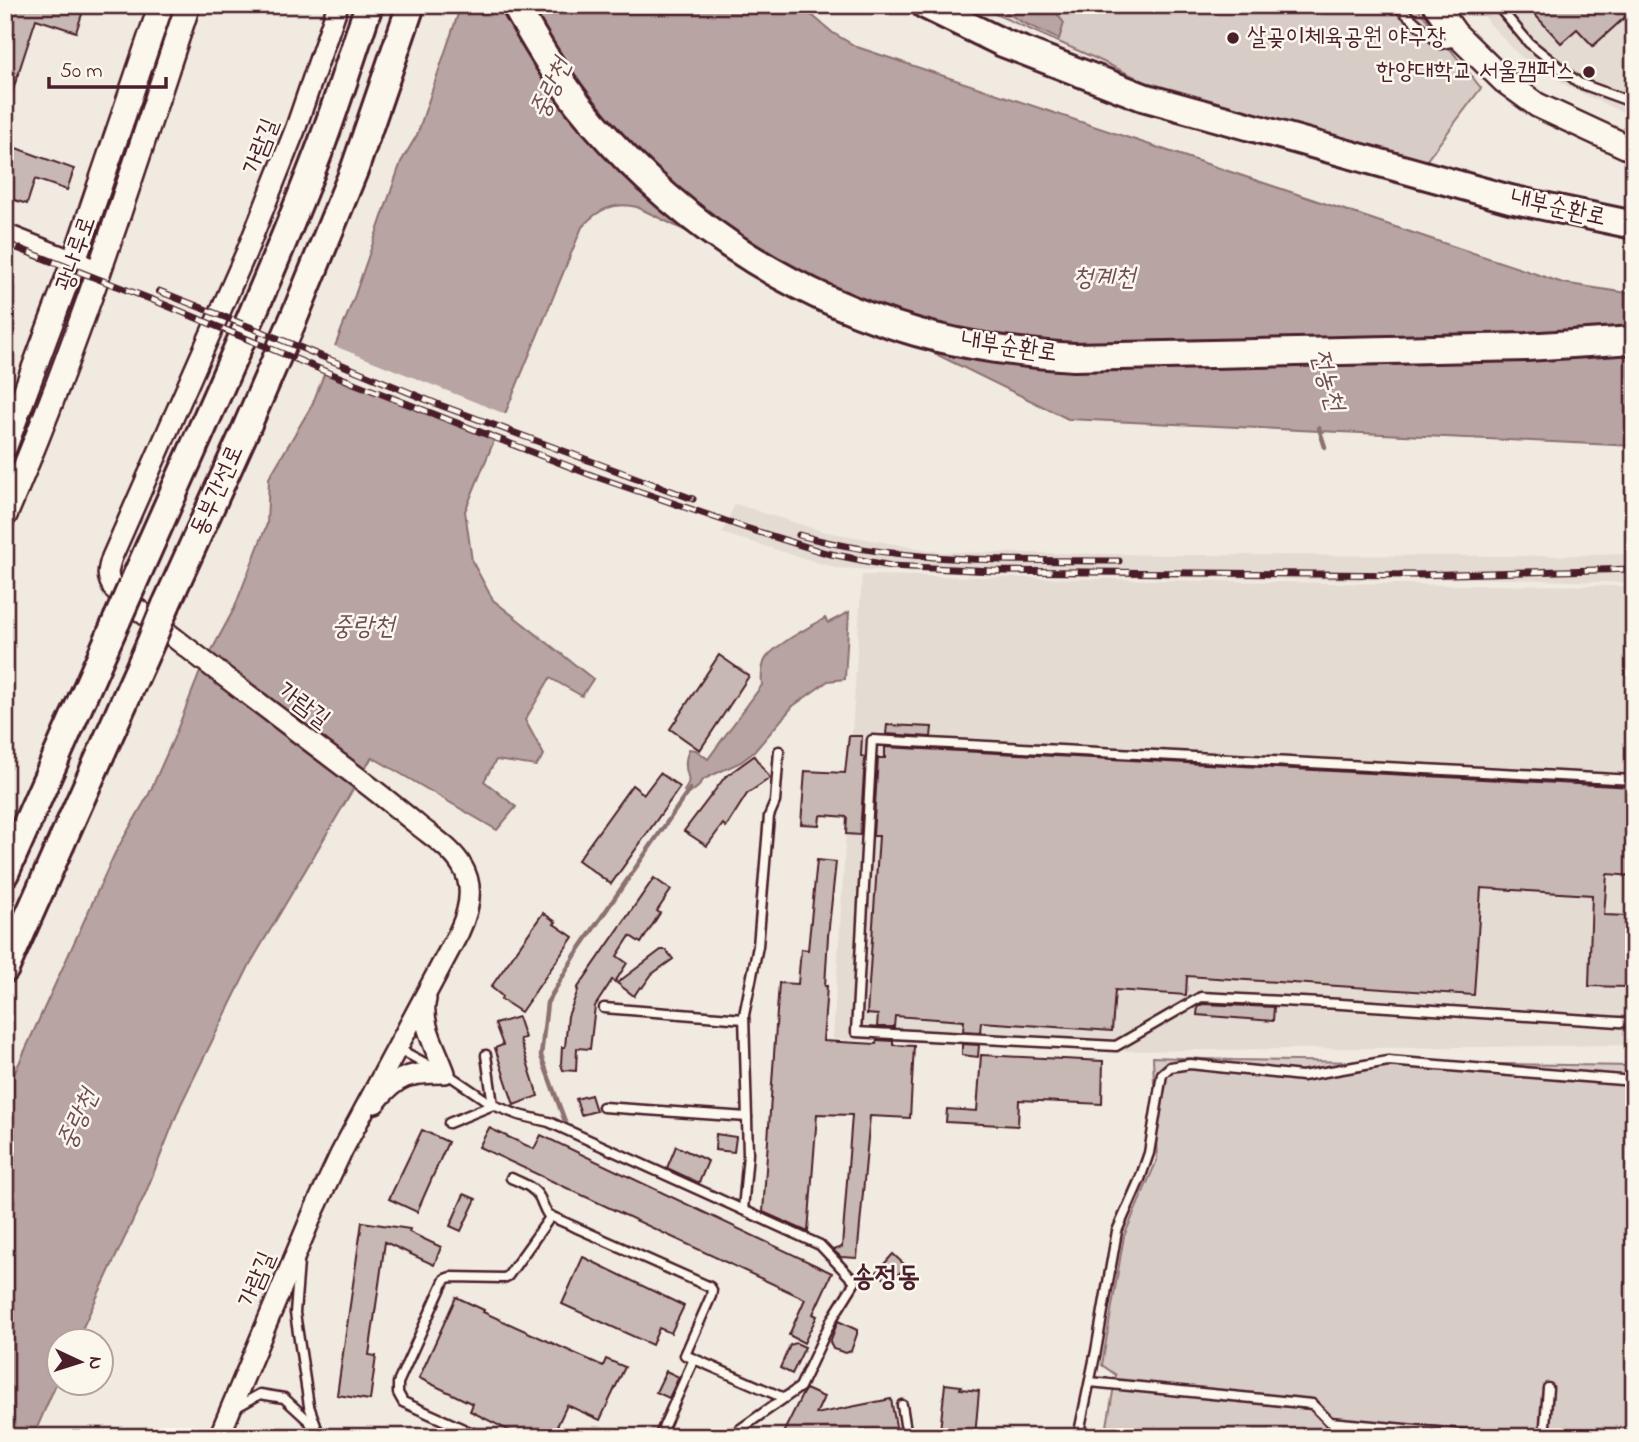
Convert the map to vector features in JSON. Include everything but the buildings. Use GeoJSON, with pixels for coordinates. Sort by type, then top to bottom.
{"type":"FeatureCollection","features":[{"type":"Feature","properties":{"kind":"highway","name":"동부간선로"},"geometry":{"type":"LineString","coordinates":[[5,873],[257,303],[326,133],[369,5]]}},
{"type":"Feature","properties":{"kind":"highway","name":"동부간선로"},"geometry":{"type":"LineString","coordinates":[[5,969],[293,320],[355,168],[411,5]]}},
{"type":"Feature","properties":{"kind":"highway","name":"내부순환로"},"geometry":{"type":"LineString","coordinates":[[515,5],[537,44],[578,103],[630,163],[677,205],[747,257],[799,286],[858,312],[917,332],[1003,351],[1073,357],[1526,347],[1634,340]]}},
{"type":"Feature","properties":{"kind":"highway","name":"내부순환로"},"geometry":{"type":"LineString","coordinates":[[925,5],[1003,43],[1143,97],[1510,199],[1634,225]]}},
{"type":"Feature","properties":{"kind":"main road","name":"광나루로"},"geometry":{"type":"LineString","coordinates":[[5,446],[74,261],[161,5]]}},
{"type":"Feature","properties":{"kind":"main road","name":"광나루로"},"geometry":{"type":"LineString","coordinates":[[5,515],[40,431],[99,271],[188,5]]}},
{"type":"Feature","properties":{"kind":"main road"},"geometry":{"type":"LineString","coordinates":[[1435,5],[1463,41],[1504,81],[1537,105],[1634,150]]}},
{"type":"Feature","properties":{"kind":"main road"},"geometry":{"type":"LineString","coordinates":[[1454,5],[1467,23],[1513,69],[1545,92],[1634,134]]}},
{"type":"Feature","properties":{"kind":"street","name":"가람길"},"geometry":{"type":"LineString","coordinates":[[219,1437],[340,1155],[451,948],[464,922],[470,898],[469,885],[461,864],[444,846],[384,797],[186,649],[115,591],[108,580],[107,569],[246,253],[295,130],[338,5]]}},
{"type":"Feature","properties":{"kind":"street"},"geometry":{"type":"LineString","coordinates":[[5,234],[99,271]]}},
{"type":"Feature","properties":{"kind":"street"},"geometry":{"type":"LineString","coordinates":[[362,1111],[374,1103],[386,1089],[405,1077],[417,1073],[445,1073],[426,1020],[424,1007],[429,989]]}},
{"type":"Feature","properties":{"kind":"lane"},"geometry":{"type":"LineString","coordinates":[[1396,5],[1440,44],[1463,41]]}},
{"type":"Feature","properties":{"kind":"lane"},"geometry":{"type":"LineString","coordinates":[[1497,5],[1529,43],[1579,83],[1634,103]]}},
{"type":"Feature","properties":{"kind":"lane"},"geometry":{"type":"LineString","coordinates":[[1634,780],[872,740],[856,1032],[1116,1046],[1201,998],[1634,1023]]}},
{"type":"Feature","properties":{"kind":"lane"},"geometry":{"type":"LineString","coordinates":[[743,1210],[748,1153],[745,1005],[758,946],[769,816],[775,802],[779,751]]}},
{"type":"Feature","properties":{"kind":"lane"},"geometry":{"type":"LineString","coordinates":[[604,1008],[744,1019]]}},
{"type":"Feature","properties":{"kind":"lane"},"geometry":{"type":"LineString","coordinates":[[397,1048],[445,1073],[493,1105],[549,1122],[820,1245],[855,1283],[832,1319],[803,1383],[729,1437]]}},
{"type":"Feature","properties":{"kind":"lane"},"geometry":{"type":"LineString","coordinates":[[486,1055],[493,1105]]}},
{"type":"Feature","properties":{"kind":"lane"},"geometry":{"type":"LineString","coordinates":[[1079,1437],[1117,1230],[1149,1153],[1162,1074],[1170,1067],[1190,1064],[1302,1076],[1388,1061],[1634,1081]]}},
{"type":"Feature","properties":{"kind":"lane"},"geometry":{"type":"LineString","coordinates":[[449,1123],[493,1105]]}},
{"type":"Feature","properties":{"kind":"lane"},"geometry":{"type":"LineString","coordinates":[[603,1107],[747,1117]]}},
{"type":"Feature","properties":{"kind":"lane"},"geometry":{"type":"LineString","coordinates":[[511,1178],[536,1191],[545,1212],[551,1216],[711,1288],[711,1296],[685,1355],[784,1398]]}},
{"type":"Feature","properties":{"kind":"lane"},"geometry":{"type":"LineString","coordinates":[[481,1437],[403,1402],[398,1393],[398,1382],[445,1279],[508,1276],[551,1216]]}},
{"type":"Feature","properties":{"kind":"lane"},"geometry":{"type":"LineString","coordinates":[[301,1242],[295,1312],[309,1406],[319,1437]]}},
{"type":"Feature","properties":{"kind":"lane"},"geometry":{"type":"LineString","coordinates":[[659,1437],[694,1359]]}},
{"type":"Feature","properties":{"kind":"lane"},"geometry":{"type":"LineString","coordinates":[[1090,1382],[1312,1404],[1331,1422],[1491,1437]]}},
{"type":"Feature","properties":{"kind":"lane"},"geometry":{"type":"LineString","coordinates":[[1544,1437],[1548,1388]]}},
{"type":"Feature","properties":{"kind":"lane"},"geometry":{"type":"LineString","coordinates":[[230,1411],[260,1394],[284,1398],[309,1421],[319,1437]]}},
{"type":"Feature","properties":{"kind":"lane"},"geometry":{"type":"LineString","coordinates":[[902,1405],[907,1437]]}},
{"type":"Feature","properties":{"kind":"shaded area"},"geometry":{"type":"Polygon","coordinates":[[[975,5],[1415,5],[1481,88],[1426,161],[1156,87],[975,5]]]}},
{"type":"Feature","properties":{"kind":"shaded area","name":"한양대학교 서울캠퍼스"},"geometry":{"type":"Polygon","coordinates":[[[1476,5],[1634,5],[1634,118],[1569,87],[1520,56],[1476,5]]]}},
{"type":"Feature","properties":{"kind":"shaded area"},"geometry":{"type":"Polygon","coordinates":[[[735,504],[821,531],[939,552],[1178,555],[1634,554],[1634,583],[1480,578],[1343,580],[1141,577],[836,568],[722,533],[735,504]]]}},
{"type":"Feature","properties":{"kind":"shaded area"},"geometry":{"type":"Polygon","coordinates":[[[862,575],[1634,586],[1634,1045],[1119,1051],[833,1039],[862,575]]]}},
{"type":"Feature","properties":{"kind":"shaded area"},"geometry":{"type":"Polygon","coordinates":[[[1153,1057],[1634,1066],[1634,1437],[1105,1437],[1116,1375],[1102,1365],[1124,1236],[1157,1160],[1153,1057]]]}},
{"type":"Feature","properties":{"kind":"water"},"geometry":{"type":"Polygon","coordinates":[[[461,5],[800,5],[833,33],[857,47],[1563,283],[1634,294],[1634,446],[1068,419],[637,207],[621,205],[606,208],[582,227],[465,511],[472,561],[493,600],[593,679],[582,696],[550,678],[525,720],[544,755],[536,766],[496,760],[484,781],[516,807],[497,830],[372,757],[250,964],[181,1104],[146,1192],[84,1326],[46,1326],[46,1396],[51,1396],[33,1437],[5,1437],[5,1094],[115,853],[149,794],[200,672],[234,609],[267,524],[269,478],[312,405],[355,295],[401,162],[417,135],[461,5]]]}},
{"type":"Feature","properties":{"kind":"water"},"geometry":{"type":"Polygon","coordinates":[[[1003,5],[1050,5],[1064,23],[1059,39],[1022,22],[1003,10],[1003,5]]]}},
{"type":"Feature","properties":{"kind":"water"},"geometry":{"type":"Polygon","coordinates":[[[849,612],[845,679],[828,681],[793,706],[754,752],[741,762],[704,779],[688,795],[684,791],[688,783],[686,758],[689,749],[696,750],[708,759],[762,685],[762,670],[767,657],[786,641],[825,618],[828,623],[849,612]]]}},
{"type":"Feature","properties":{"kind":"pier"},"geometry":{"type":"Polygon","coordinates":[[[332,345],[508,415],[499,437],[323,367],[332,345]]]}},
{"type":"Feature","properties":{"kind":"waterway","name":"전농천"},"geometry":{"type":"LineString","coordinates":[[1319,428],[1325,447]]}},
{"type":"Feature","properties":{"kind":"waterway"},"geometry":{"type":"LineString","coordinates":[[566,1124],[541,1056],[547,1003],[576,954],[690,789]]}},
{"type":"Feature","properties":{"kind":"railway"},"geometry":{"type":"LineString","coordinates":[[5,243],[594,476],[826,553],[891,566],[993,571],[1415,575],[1634,569]]}},
{"type":"Feature","properties":{"kind":"railway"},"geometry":{"type":"LineString","coordinates":[[159,291],[437,404],[693,499]]}},
{"type":"Feature","properties":{"kind":"railway"},"geometry":{"type":"LineString","coordinates":[[799,535],[918,556],[1119,561]]}},
{"type":"Feature","properties":{"kind":"place","name":"살곶이체육공원 야구장"},"geometry":{"type":"Point","coordinates":[1233,38]}},
{"type":"Feature","properties":{"kind":"place","name":"한양대학교 서울캠퍼스"},"geometry":{"type":"Point","coordinates":[1589,72]}},
{"type":"Feature","properties":{"kind":"district","name":"송정동"},"geometry":{"type":"Point","coordinates":[886,1278]}},
{"type":"Feature","properties":{"kind":"water label","name":"중랑천"},"geometry":{"type":"Point","coordinates":[552,89]}},
{"type":"Feature","properties":{"kind":"water label","name":"청계천"},"geometry":{"type":"Point","coordinates":[1104,279]}},
{"type":"Feature","properties":{"kind":"water label","name":"중랑천"},"geometry":{"type":"Point","coordinates":[363,628]}},
{"type":"Feature","properties":{"kind":"water label","name":"중랑천"},"geometry":{"type":"Point","coordinates":[79,1120]}}]}
